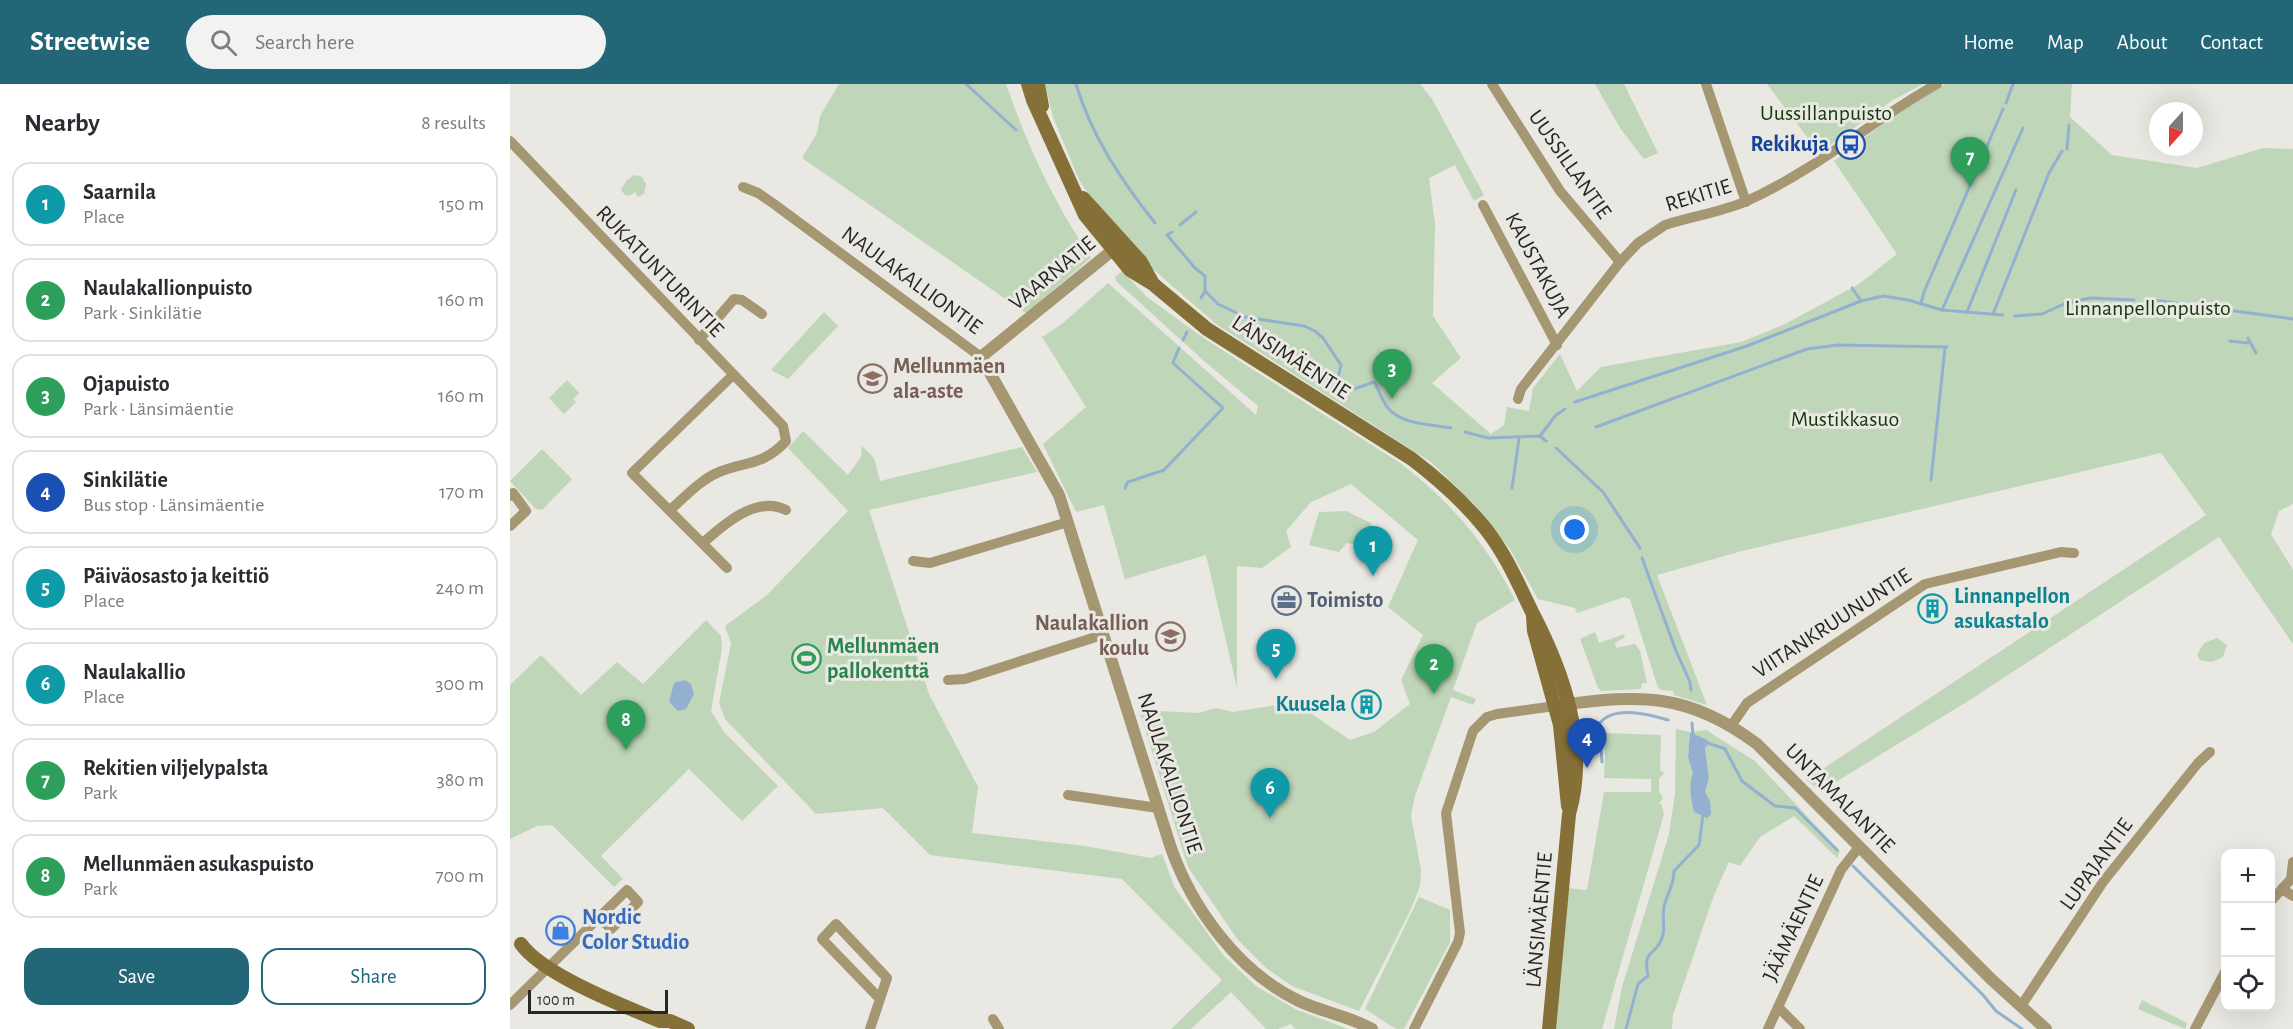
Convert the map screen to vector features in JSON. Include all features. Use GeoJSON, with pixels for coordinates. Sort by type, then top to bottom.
{"type":"FeatureCollection","features":[{"type":"Feature","properties":{"kind":"main road","name":"LÄNSIMÄENTIE"},"geometry":{"type":"LineString","coordinates":[[1028,84],[1085,215],[1117,247],[1130,270],[1153,284],[1208,328],[1412,459],[1438,480],[1466,508],[1489,543],[1509,564],[1543,629],[1576,766],[1576,784],[1569,814],[1550,1029]]}},
{"type":"Feature","properties":{"kind":"main road","name":"LÄNSIMÄENTIE"},"geometry":{"type":"LineString","coordinates":[[1038,84],[1044,123]]}},
{"type":"Feature","properties":{"kind":"main road"},"geometry":{"type":"LineString","coordinates":[[515,940],[528,954],[575,975],[586,987],[664,1025],[670,1021],[688,1029]]}},
{"type":"Feature","properties":{"kind":"street","name":"UUSSILLANTIE"},"geometry":{"type":"LineString","coordinates":[[1492,84],[1560,190],[1620,262]]}},
{"type":"Feature","properties":{"kind":"street"},"geometry":{"type":"LineString","coordinates":[[1706,84],[1746,202]]}},
{"type":"Feature","properties":{"kind":"street","name":"REKITIE"},"geometry":{"type":"LineString","coordinates":[[1518,399],[1521,389],[1620,262],[1638,243],[1665,225],[1746,202],[1817,164],[1892,110],[1938,84]]}},
{"type":"Feature","properties":{"kind":"street","name":"RUKATUNTURINTIE"},"geometry":{"type":"LineString","coordinates":[[510,141],[783,426],[786,441],[775,452],[758,462],[719,472],[705,480],[670,510]]}},
{"type":"Feature","properties":{"kind":"street","name":"NAULAKALLIONTIE"},"geometry":{"type":"LineString","coordinates":[[743,187],[758,193],[774,204],[981,357],[1052,481],[1068,522],[1158,808],[1184,880],[1199,905],[1244,963],[1287,995],[1372,1029]]}},
{"type":"Feature","properties":{"kind":"street","name":"KAUSTAKUJA"},"geometry":{"type":"LineString","coordinates":[[1483,205],[1557,345]]}},
{"type":"Feature","properties":{"kind":"street","name":"VAARNATIE"},"geometry":{"type":"LineString","coordinates":[[981,357],[1117,247]]}},
{"type":"Feature","properties":{"kind":"street"},"geometry":{"type":"LineString","coordinates":[[699,340],[735,299],[742,300],[762,314]]}},
{"type":"Feature","properties":{"kind":"street"},"geometry":{"type":"LineString","coordinates":[[727,568],[632,472],[733,375]]}},
{"type":"Feature","properties":{"kind":"street"},"geometry":{"type":"LineString","coordinates":[[510,496],[513,493],[526,511],[510,526]]}},
{"type":"Feature","properties":{"kind":"street"},"geometry":{"type":"LineString","coordinates":[[703,543],[720,528],[746,512],[768,505],[786,510]]}},
{"type":"Feature","properties":{"kind":"street"},"geometry":{"type":"LineString","coordinates":[[913,561],[930,563],[1068,522]]}},
{"type":"Feature","properties":{"kind":"street","name":"VIITANKRUUNUNTIE"},"geometry":{"type":"LineString","coordinates":[[1731,726],[1747,703],[1925,585],[2053,554],[2074,553]]}},
{"type":"Feature","properties":{"kind":"street"},"geometry":{"type":"LineString","coordinates":[[948,680],[965,680],[1102,635]]}},
{"type":"Feature","properties":{"kind":"street","name":"UNTAMALANTIE"},"geometry":{"type":"LineString","coordinates":[[1562,705],[1616,698],[1650,699],[1694,709],[1731,726],[1757,744],[2046,1029]]}},
{"type":"Feature","properties":{"kind":"street"},"geometry":{"type":"LineString","coordinates":[[1414,1029],[1458,942],[1460,933],[1446,813],[1473,731],[1487,717],[1497,714],[1562,705]]}},
{"type":"Feature","properties":{"kind":"street","name":"LUPAJANTIE"},"geometry":{"type":"LineString","coordinates":[[2021,1006],[2103,882],[2198,763],[2210,752]]}},
{"type":"Feature","properties":{"kind":"street"},"geometry":{"type":"LineString","coordinates":[[1068,795],[1158,808]]}},
{"type":"Feature","properties":{"kind":"street","name":"JÄÄMÄENTIE"},"geometry":{"type":"LineString","coordinates":[[1768,1029],[1846,861],[1859,847]]}},
{"type":"Feature","properties":{"kind":"street"},"geometry":{"type":"LineString","coordinates":[[2275,897],[2291,879],[2293,862]]}},
{"type":"Feature","properties":{"kind":"street"},"geometry":{"type":"LineString","coordinates":[[2282,889],[2293,896]]}},
{"type":"Feature","properties":{"kind":"street"},"geometry":{"type":"LineString","coordinates":[[510,1005],[599,917]]}},
{"type":"Feature","properties":{"kind":"street"},"geometry":{"type":"LineString","coordinates":[[870,1029],[880,999],[886,978],[836,924],[822,939],[880,999]]}},
{"type":"Feature","properties":{"kind":"street"},"geometry":{"type":"LineString","coordinates":[[2195,1029],[2221,980]]}},
{"type":"Feature","properties":{"kind":"street"},"geometry":{"type":"LineString","coordinates":[[1778,1007],[1800,1029]]}},
{"type":"Feature","properties":{"kind":"green space"},"geometry":{"type":"Polygon","coordinates":[[[839,84],[1006,84],[1043,174],[1091,258],[1026,313],[802,158],[817,133],[820,116],[839,84]]]}},
{"type":"Feature","properties":{"kind":"green space"},"geometry":{"type":"Polygon","coordinates":[[[1045,84],[1420,84],[1432,99],[1484,195],[1474,201],[1455,165],[1429,178],[1435,224],[1433,316],[1461,358],[1432,383],[1491,434],[1504,425],[1507,407],[1529,411],[1533,388],[1560,354],[1577,391],[1601,367],[1741,342],[1783,325],[1859,284],[1897,254],[1834,161],[1905,107],[1945,84],[2072,84],[2070,117],[2112,155],[2197,168],[2263,148],[2293,149],[2293,504],[2279,511],[2271,534],[2293,570],[2293,644],[2219,537],[1973,698],[1821,791],[1806,780],[2206,515],[2161,453],[1742,551],[1657,575],[1707,705],[1674,695],[1673,691],[1660,690],[1657,685],[1630,599],[1624,597],[1577,613],[1575,608],[1538,599],[1510,549],[1473,503],[1431,462],[1216,324],[1139,257],[1099,209],[1079,180],[1053,117],[1045,84]]]}},
{"type":"Feature","properties":{"kind":"green space"},"geometry":{"type":"Polygon","coordinates":[[[1595,84],[1624,84],[1658,153],[1644,159],[1620,128],[1595,84]]]}},
{"type":"Feature","properties":{"kind":"green space","name":"Uussillanpuisto"},"geometry":{"type":"Polygon","coordinates":[[[1767,84],[1923,84],[1893,100],[1819,153],[1767,84]]]}},
{"type":"Feature","properties":{"kind":"green space"},"geometry":{"type":"Polygon","coordinates":[[[634,175],[642,177],[646,184],[644,194],[638,197],[635,192],[630,196],[625,195],[621,190],[626,181],[634,175]]]}},
{"type":"Feature","properties":{"kind":"green space"},"geometry":{"type":"Polygon","coordinates":[[[1122,271],[1147,297],[1208,341],[1400,463],[1418,478],[1466,525],[1492,560],[1515,600],[1477,623],[1453,690],[1476,699],[1473,705],[1451,697],[1415,796],[1411,816],[1421,870],[1420,886],[1410,911],[1359,1011],[1292,986],[1266,968],[1238,940],[1188,867],[1139,710],[1198,713],[1217,708],[1233,712],[1283,704],[1303,708],[1350,740],[1374,732],[1410,704],[1401,680],[1423,635],[1388,607],[1418,540],[1351,484],[1311,502],[1286,531],[1291,547],[1262,568],[1237,566],[1237,688],[1206,555],[1125,579],[1104,505],[1076,512],[1043,444],[1086,407],[1042,337],[1062,324],[1108,283],[1256,415],[1258,406],[1204,361],[1116,281],[1115,277],[1122,271]]]}},
{"type":"Feature","properties":{"kind":"green space"},"geometry":{"type":"Polygon","coordinates":[[[824,312],[838,326],[788,379],[771,370],[824,312]]]}},
{"type":"Feature","properties":{"kind":"green space"},"geometry":{"type":"Polygon","coordinates":[[[567,380],[579,393],[573,399],[576,402],[564,414],[549,398],[567,380]]]}},
{"type":"Feature","properties":{"kind":"green space"},"geometry":{"type":"Polygon","coordinates":[[[803,431],[848,475],[861,457],[862,446],[874,458],[880,481],[1022,447],[1037,472],[869,510],[929,694],[978,787],[972,833],[1085,846],[1151,858],[1162,854],[1175,888],[1223,955],[1256,986],[1295,1009],[1348,1029],[1295,1029],[1291,1024],[1278,1029],[1266,1029],[1231,992],[1191,1029],[1171,1029],[1222,980],[1122,879],[930,855],[883,808],[816,814],[725,719],[719,703],[731,644],[725,626],[767,595],[848,511],[788,448],[803,431]]]}},
{"type":"Feature","properties":{"kind":"green space"},"geometry":{"type":"Polygon","coordinates":[[[542,449],[572,479],[542,510],[536,509],[510,481],[542,449]]]}},
{"type":"Feature","properties":{"kind":"green space"},"geometry":{"type":"Polygon","coordinates":[[[1346,511],[1371,523],[1375,535],[1368,547],[1347,543],[1339,552],[1309,545],[1319,512],[1346,511]]]}},
{"type":"Feature","properties":{"kind":"green space"},"geometry":{"type":"Polygon","coordinates":[[[706,620],[721,636],[722,648],[711,711],[724,732],[778,786],[742,821],[689,769],[601,856],[623,879],[614,887],[552,825],[537,826],[510,839],[510,685],[541,655],[581,695],[617,662],[643,684],[706,620]]]}},
{"type":"Feature","properties":{"kind":"green space"},"geometry":{"type":"Polygon","coordinates":[[[1595,632],[1599,643],[1625,634],[1624,638],[1615,643],[1616,648],[1635,644],[1640,651],[1647,683],[1642,683],[1641,689],[1601,691],[1598,688],[1580,639],[1595,632]]]}},
{"type":"Feature","properties":{"kind":"green space"},"geometry":{"type":"Polygon","coordinates":[[[2217,638],[2227,645],[2223,657],[2212,662],[2200,660],[2197,655],[2204,643],[2217,638]]]}},
{"type":"Feature","properties":{"kind":"green space"},"geometry":{"type":"Polygon","coordinates":[[[1676,729],[1690,732],[1688,757],[1694,773],[1690,790],[1693,808],[1710,801],[1704,793],[1709,778],[1705,748],[1709,743],[1692,732],[1706,730],[1755,761],[1840,851],[1837,858],[1794,816],[1760,837],[1740,866],[1729,862],[1714,895],[1673,1015],[1672,1029],[1614,1029],[1622,987],[1669,834],[1675,794],[1676,729]]]}},
{"type":"Feature","properties":{"kind":"green space"},"geometry":{"type":"Polygon","coordinates":[[[1606,733],[1661,735],[1660,770],[1664,773],[1659,779],[1659,792],[1663,798],[1658,805],[1661,803],[1664,814],[1602,1029],[1555,1029],[1568,888],[1587,890],[1604,792],[1651,792],[1651,779],[1604,778],[1606,733]]]}},
{"type":"Feature","properties":{"kind":"green space"},"geometry":{"type":"Polygon","coordinates":[[[1419,897],[1450,910],[1450,942],[1404,1029],[1396,1029],[1365,1009],[1419,897]]]}},
{"type":"Feature","properties":{"kind":"green space"},"geometry":{"type":"Polygon","coordinates":[[[2142,1000],[2187,1023],[2185,1029],[2138,1009],[2142,1000]]]}},
{"type":"Feature","properties":{"kind":"water"},"geometry":{"type":"Polygon","coordinates":[[[685,680],[691,684],[694,694],[686,709],[678,711],[669,702],[674,683],[685,680]]]}},
{"type":"Feature","properties":{"kind":"water"},"geometry":{"type":"Polygon","coordinates":[[[1690,732],[1709,743],[1705,748],[1709,778],[1705,792],[1710,801],[1711,814],[1707,818],[1694,812],[1692,802],[1690,788],[1693,773],[1688,757],[1690,732]]]}},
{"type":"Feature","properties":{"kind":"waterway"},"geometry":{"type":"LineString","coordinates":[[966,84],[1016,130]]}},
{"type":"Feature","properties":{"kind":"waterway"},"geometry":{"type":"LineString","coordinates":[[1076,84],[1099,140],[1131,191],[1155,223]]}},
{"type":"Feature","properties":{"kind":"waterway"},"geometry":{"type":"LineString","coordinates":[[2006,103],[2013,84]]}},
{"type":"Feature","properties":{"kind":"waterway"},"geometry":{"type":"LineString","coordinates":[[1921,303],[2003,109]]}},
{"type":"Feature","properties":{"kind":"waterway"},"geometry":{"type":"LineString","coordinates":[[2067,149],[2069,125]]}},
{"type":"Feature","properties":{"kind":"waterway"},"geometry":{"type":"LineString","coordinates":[[1942,310],[2023,128]]}},
{"type":"Feature","properties":{"kind":"waterway"},"geometry":{"type":"LineString","coordinates":[[1993,314],[2049,173],[2062,151]]}},
{"type":"Feature","properties":{"kind":"waterway"},"geometry":{"type":"LineString","coordinates":[[1967,312],[2016,190]]}},
{"type":"Feature","properties":{"kind":"waterway"},"geometry":{"type":"LineString","coordinates":[[1180,225],[1196,212]]}},
{"type":"Feature","properties":{"kind":"waterway"},"geometry":{"type":"LineString","coordinates":[[1172,232],[1167,235],[1195,268],[1205,276],[1205,291],[1218,304],[1245,317],[1304,326],[1315,331],[1323,338],[1341,365],[1337,382],[1354,389],[1374,382],[1386,405],[1394,414],[1409,421],[1451,428]]}},
{"type":"Feature","properties":{"kind":"waterway"},"geometry":{"type":"LineString","coordinates":[[1852,288],[1861,301]]}},
{"type":"Feature","properties":{"kind":"waterway"},"geometry":{"type":"LineString","coordinates":[[1201,298],[1205,291]]}},
{"type":"Feature","properties":{"kind":"waterway"},"geometry":{"type":"LineString","coordinates":[[1575,402],[1747,346],[1861,301],[1883,296],[1908,300],[1942,310],[2003,315]]}},
{"type":"Feature","properties":{"kind":"waterway"},"geometry":{"type":"LineString","coordinates":[[2015,316],[2042,314],[2064,304],[2090,298],[2134,300]]}},
{"type":"Feature","properties":{"kind":"waterway"},"geometry":{"type":"LineString","coordinates":[[2146,299],[2293,319]]}},
{"type":"Feature","properties":{"kind":"waterway"},"geometry":{"type":"LineString","coordinates":[[1183,340],[1187,332]]}},
{"type":"Feature","properties":{"kind":"waterway"},"geometry":{"type":"LineString","coordinates":[[2248,338],[2256,353]]}},
{"type":"Feature","properties":{"kind":"waterway"},"geometry":{"type":"LineString","coordinates":[[2230,341],[2248,343]]}},
{"type":"Feature","properties":{"kind":"waterway"},"geometry":{"type":"LineString","coordinates":[[1596,427],[1807,349],[1838,345],[1947,347]]}},
{"type":"Feature","properties":{"kind":"waterway"},"geometry":{"type":"LineString","coordinates":[[1125,488],[1128,482],[1164,470],[1223,408],[1173,363],[1179,348]]}},
{"type":"Feature","properties":{"kind":"waterway"},"geometry":{"type":"LineString","coordinates":[[1931,480],[1945,348]]}},
{"type":"Feature","properties":{"kind":"waterway"},"geometry":{"type":"LineString","coordinates":[[1540,436],[1556,415],[1565,409]]}},
{"type":"Feature","properties":{"kind":"waterway"},"geometry":{"type":"LineString","coordinates":[[1465,432],[1488,438],[1540,436],[1546,441]]}},
{"type":"Feature","properties":{"kind":"waterway"},"geometry":{"type":"LineString","coordinates":[[1512,488],[1519,439]]}},
{"type":"Feature","properties":{"kind":"waterway"},"geometry":{"type":"LineString","coordinates":[[1556,448],[1603,492],[1640,548]]}},
{"type":"Feature","properties":{"kind":"waterway"},"geometry":{"type":"LineString","coordinates":[[1642,558],[1676,651],[1690,682],[1691,690]]}},
{"type":"Feature","properties":{"kind":"waterway"},"geometry":{"type":"LineString","coordinates":[[1602,762],[1599,724],[1605,718],[1622,713],[1632,713],[1668,720]]}},
{"type":"Feature","properties":{"kind":"waterway"},"geometry":{"type":"LineString","coordinates":[[1692,723],[1693,735]]}},
{"type":"Feature","properties":{"kind":"waterway"},"geometry":{"type":"LineString","coordinates":[[1705,742],[1725,749],[1742,781],[1775,806],[1795,808],[1837,850]]}},
{"type":"Feature","properties":{"kind":"waterway"},"geometry":{"type":"LineString","coordinates":[[1626,1029],[1638,984],[1648,976],[1647,960],[1663,935],[1664,907],[1674,871],[1699,845],[1703,815]]}},
{"type":"Feature","properties":{"kind":"waterway"},"geometry":{"type":"LineString","coordinates":[[1853,866],[1983,995],[1996,1011],[2022,1029]]}},
{"type":"Feature","properties":{"kind":"place","name":"Rekikuja"},"geometry":{"type":"Point","coordinates":[1850,144]}},
{"type":"Feature","properties":{"kind":"place","name":"Rekitien viljelypalsta"},"geometry":{"type":"Point","coordinates":[1970,187]}},
{"type":"Feature","properties":{"kind":"place","name":"Mellunmäen ala-aste"},"geometry":{"type":"Point","coordinates":[872,379]}},
{"type":"Feature","properties":{"kind":"place","name":"Ojapuisto"},"geometry":{"type":"Point","coordinates":[1392,399]}},
{"type":"Feature","properties":{"kind":"place","name":"Saarnila"},"geometry":{"type":"Point","coordinates":[1373,576]}},
{"type":"Feature","properties":{"kind":"place","name":"Toimisto"},"geometry":{"type":"Point","coordinates":[1286,600]}},
{"type":"Feature","properties":{"kind":"place","name":"Linnanpellon asukastalo"},"geometry":{"type":"Point","coordinates":[1933,609]}},
{"type":"Feature","properties":{"kind":"place","name":"Naulakallion koulu"},"geometry":{"type":"Point","coordinates":[1170,636]}},
{"type":"Feature","properties":{"kind":"place","name":"Mellunmäen pallokenttä"},"geometry":{"type":"Point","coordinates":[806,659]}},
{"type":"Feature","properties":{"kind":"place","name":"Päiväosasto ja keittiö"},"geometry":{"type":"Point","coordinates":[1276,679]}},
{"type":"Feature","properties":{"kind":"place","name":"Naulakallionpuisto"},"geometry":{"type":"Point","coordinates":[1434,694]}},
{"type":"Feature","properties":{"kind":"place","name":"Kuusela"},"geometry":{"type":"Point","coordinates":[1367,704]}},
{"type":"Feature","properties":{"kind":"place","name":"Mellunmäen asukaspuisto"},"geometry":{"type":"Point","coordinates":[626,750]}},
{"type":"Feature","properties":{"kind":"place","name":"Sinkilätie"},"geometry":{"type":"Point","coordinates":[1587,768]}},
{"type":"Feature","properties":{"kind":"place","name":"Naulakallio"},"geometry":{"type":"Point","coordinates":[1270,818]}},
{"type":"Feature","properties":{"kind":"place","name":"Nordic Color Studio"},"geometry":{"type":"Point","coordinates":[561,930]}},
{"type":"Feature","properties":{"kind":"park label","name":"Linnanpellonpuisto"},"geometry":{"type":"Point","coordinates":[2148,308]}},
{"type":"Feature","properties":{"kind":"park label","name":"Mustikkasuo"},"geometry":{"type":"Point","coordinates":[1845,419]}}]}
